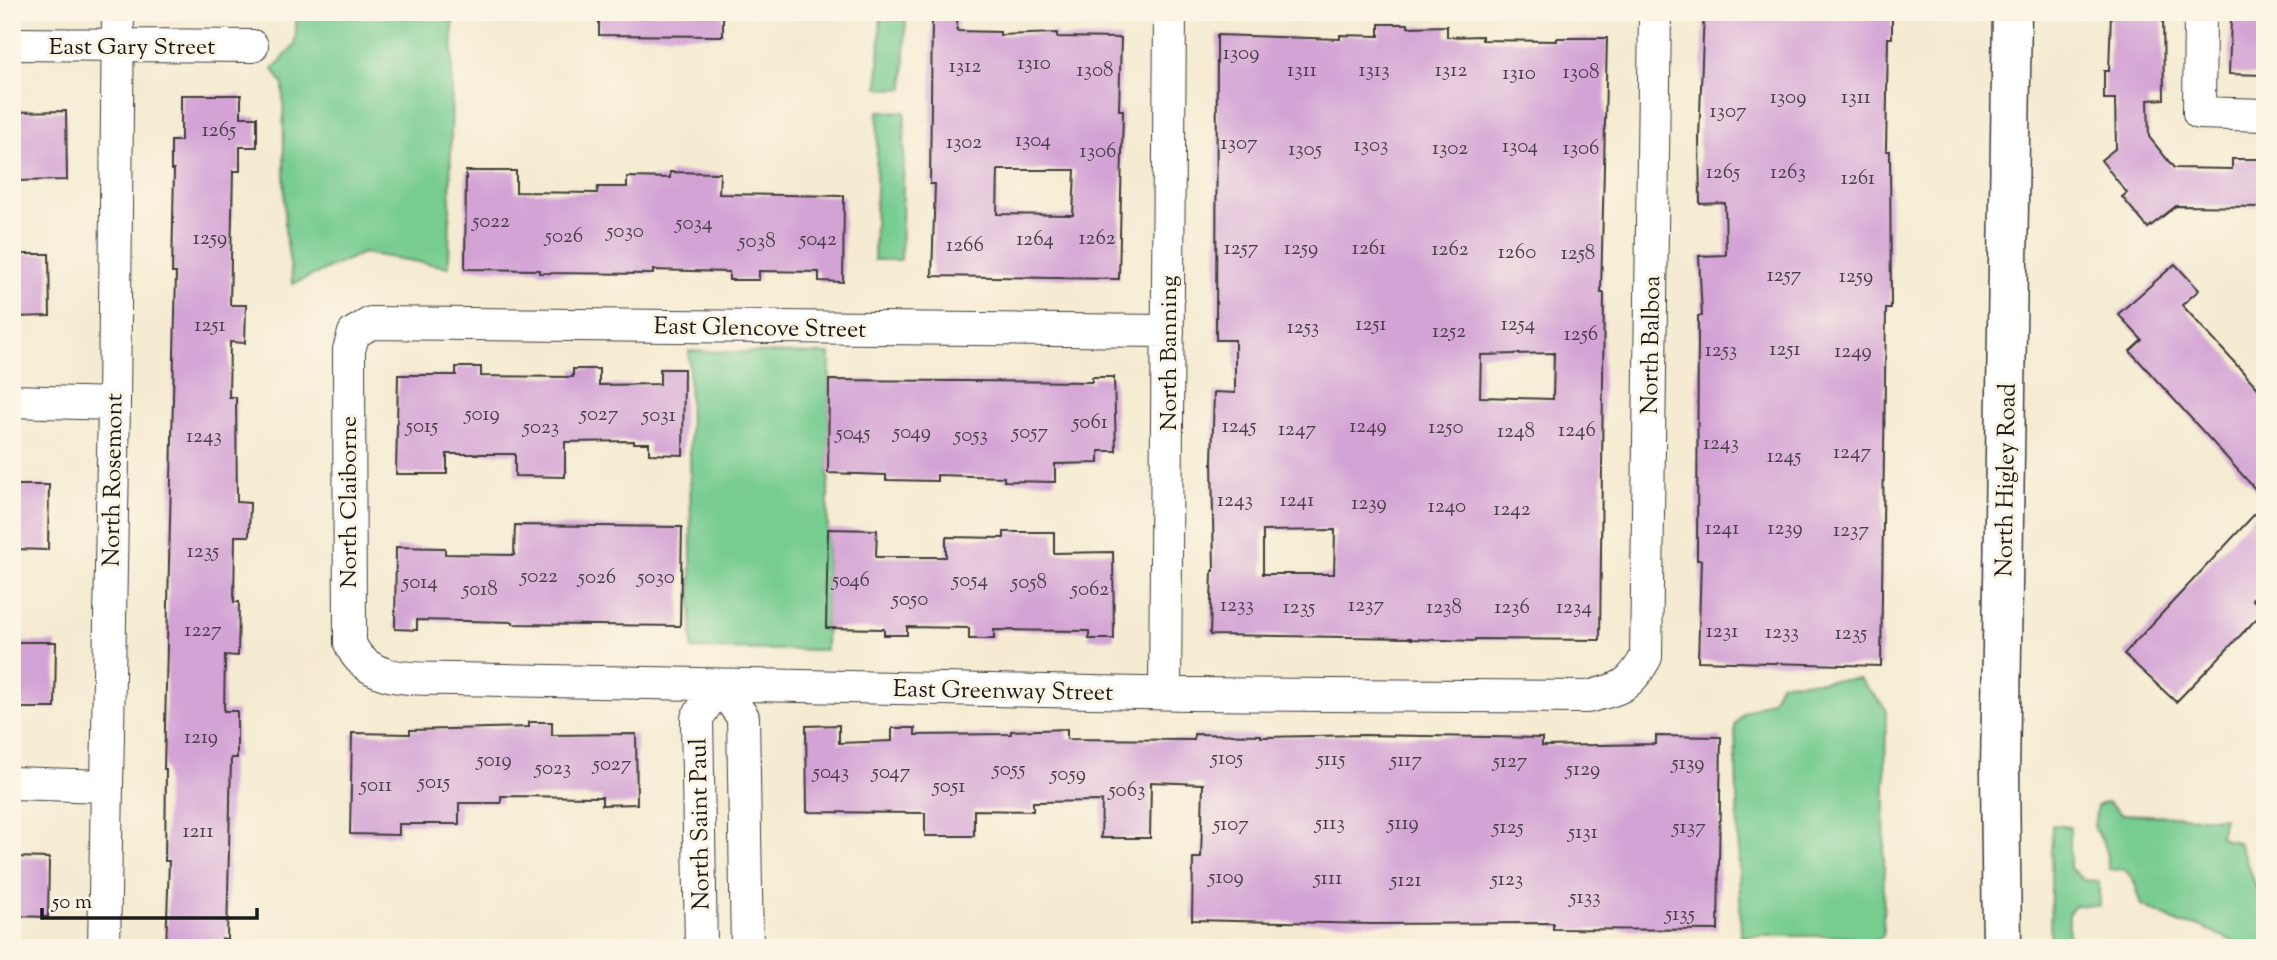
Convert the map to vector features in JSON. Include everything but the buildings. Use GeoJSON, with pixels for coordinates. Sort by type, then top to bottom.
{"type":"FeatureCollection","features":[{"type":"Feature","properties":{"kind":"main road","name":"North Higley Road"},"geometry":{"type":"LineString","coordinates":[[2002,948],[2000,772],[2012,12]]}},
{"type":"Feature","properties":{"kind":"street","name":"North Rosemont"},"geometry":{"type":"LineString","coordinates":[[104,948],[118,12]]}},
{"type":"Feature","properties":{"kind":"street","name":"North Banning"},"geometry":{"type":"LineString","coordinates":[[1165,693],[1170,12]]}},
{"type":"Feature","properties":{"kind":"street","name":"North Balboa"},"geometry":{"type":"LineString","coordinates":[[1635,676],[1646,656],[1655,12]]}},
{"type":"Feature","properties":{"kind":"street"},"geometry":{"type":"LineString","coordinates":[[2200,12],[2199,113],[2265,115]]}},
{"type":"Feature","properties":{"kind":"street","name":"East Gary Street"},"geometry":{"type":"LineString","coordinates":[[12,44],[252,46]]}},
{"type":"Feature","properties":{"kind":"street","name":"East Glencove Street"},"geometry":{"type":"LineString","coordinates":[[354,333],[371,323],[1168,331]]}},
{"type":"Feature","properties":{"kind":"street","name":"North Claiborne"},"geometry":{"type":"LineString","coordinates":[[354,333],[349,350],[348,397],[349,633],[355,656],[366,667]]}},
{"type":"Feature","properties":{"kind":"street"},"geometry":{"type":"LineString","coordinates":[[12,401],[114,404]]}},
{"type":"Feature","properties":{"kind":"street","name":"East Greenway Street"},"geometry":{"type":"LineString","coordinates":[[366,667],[385,674],[411,678],[1165,693],[1587,697],[1616,690],[1635,676]]}},
{"type":"Feature","properties":{"kind":"street","name":"North Saint Paul"},"geometry":{"type":"LineString","coordinates":[[701,948],[697,718],[719,685],[743,717],[747,948]]}},
{"type":"Feature","properties":{"kind":"street"},"geometry":{"type":"LineString","coordinates":[[12,783],[105,786]]}},
{"type":"Feature","properties":{"kind":"green space"},"geometry":{"type":"Polygon","coordinates":[[[297,12],[453,12],[449,267],[363,253],[293,284],[285,230],[283,85],[273,69],[295,45],[297,12]]]}},
{"type":"Feature","properties":{"kind":"green space"},"geometry":{"type":"Polygon","coordinates":[[[881,12],[906,12],[904,89],[878,88],[881,12]]]}},
{"type":"Feature","properties":{"kind":"green space"},"geometry":{"type":"Polygon","coordinates":[[[878,111],[905,112],[901,260],[874,260],[878,111]]]}},
{"type":"Feature","properties":{"kind":"green space"},"geometry":{"type":"Polygon","coordinates":[[[689,351],[830,354],[826,650],[692,649],[689,351]]]}},
{"type":"Feature","properties":{"kind":"green space"},"geometry":{"type":"Polygon","coordinates":[[[1859,679],[1886,709],[1883,936],[1865,947],[1851,936],[1741,936],[1735,725],[1745,712],[1772,700],[1781,683],[1859,679]]]}},
{"type":"Feature","properties":{"kind":"green space"},"geometry":{"type":"Polygon","coordinates":[[[2107,802],[2121,814],[2224,818],[2220,836],[2238,842],[2265,908],[2265,945],[2247,948],[2200,926],[2180,924],[2142,905],[2135,884],[2125,869],[2109,870],[2105,846],[2094,827],[2097,806],[2107,802]]]}},
{"type":"Feature","properties":{"kind":"green space"},"geometry":{"type":"Polygon","coordinates":[[[2052,825],[2070,827],[2070,868],[2083,880],[2099,881],[2099,906],[2074,905],[2069,914],[2068,948],[2050,948],[2052,825]]]}}]}
